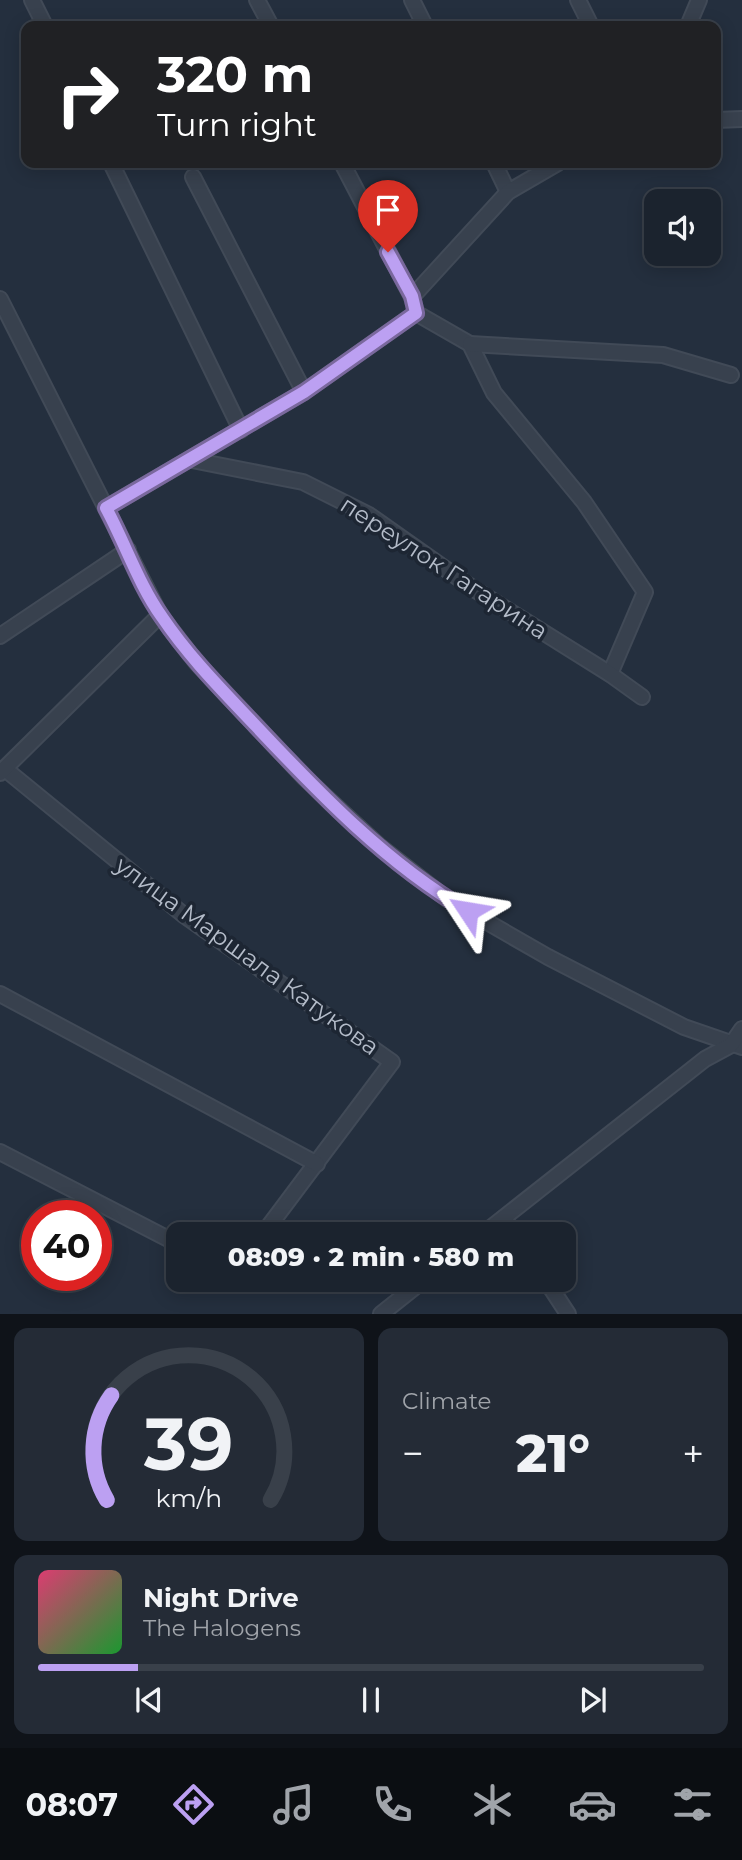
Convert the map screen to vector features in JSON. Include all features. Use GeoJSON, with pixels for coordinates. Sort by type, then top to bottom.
{"type":"FeatureCollection","features":[{"type":"Feature","properties":{"kind":"street"},"geometry":{"type":"LineString","coordinates":[[32,0],[42,21]]}},
{"type":"Feature","properties":{"kind":"street"},"geometry":{"type":"LineString","coordinates":[[257,0],[268,21]]}},
{"type":"Feature","properties":{"kind":"street"},"geometry":{"type":"LineString","coordinates":[[412,0],[422,21]]}},
{"type":"Feature","properties":{"kind":"street"},"geometry":{"type":"LineString","coordinates":[[578,0],[588,21]]}},
{"type":"Feature","properties":{"kind":"street"},"geometry":{"type":"LineString","coordinates":[[690,21],[699,0]]}},
{"type":"Feature","properties":{"kind":"street"},"geometry":{"type":"LineString","coordinates":[[721,120],[742,119]]}},
{"type":"Feature","properties":{"kind":"street"},"geometry":{"type":"LineString","coordinates":[[113,168],[241,430]]}},
{"type":"Feature","properties":{"kind":"street"},"geometry":{"type":"LineString","coordinates":[[345,168],[412,296],[416,313],[470,344],[663,355],[731,375]]}},
{"type":"Feature","properties":{"kind":"street"},"geometry":{"type":"LineString","coordinates":[[496,168],[508,192]]}},
{"type":"Feature","properties":{"kind":"street"},"geometry":{"type":"LineString","coordinates":[[412,296],[508,192],[549,168]]}},
{"type":"Feature","properties":{"kind":"street"},"geometry":{"type":"LineString","coordinates":[[193,177],[304,392]]}},
{"type":"Feature","properties":{"kind":"street"},"geometry":{"type":"LineString","coordinates":[[0,299],[160,615],[196,662],[304,777],[378,845],[447,899],[548,957],[684,1027],[736,1046]]}},
{"type":"Feature","properties":{"kind":"street"},"geometry":{"type":"LineString","coordinates":[[106,508],[304,392],[416,313]]}},
{"type":"Feature","properties":{"kind":"street"},"geometry":{"type":"LineString","coordinates":[[470,344],[494,393],[584,502],[645,592],[610,674]]}},
{"type":"Feature","properties":{"kind":"street","name":"переулок Гагарина"},"geometry":{"type":"LineString","coordinates":[[192,460],[303,482],[369,515],[474,589],[642,697]]}},
{"type":"Feature","properties":{"kind":"street"},"geometry":{"type":"LineString","coordinates":[[0,636],[128,550]]}},
{"type":"Feature","properties":{"kind":"street"},"geometry":{"type":"LineString","coordinates":[[3,771],[160,615]]}},
{"type":"Feature","properties":{"kind":"street","name":"улица Маршала Катукова"},"geometry":{"type":"LineString","coordinates":[[3,771],[185,916],[391,1062],[272,1222]]}},
{"type":"Feature","properties":{"kind":"street"},"geometry":{"type":"LineString","coordinates":[[0,994],[317,1164]]}},
{"type":"Feature","properties":{"kind":"street"},"geometry":{"type":"LineString","coordinates":[[499,1222],[705,1059],[736,1046],[742,1029]]}},
{"type":"Feature","properties":{"kind":"street"},"geometry":{"type":"LineString","coordinates":[[0,1152],[166,1238]]}},
{"type":"Feature","properties":{"kind":"street"},"geometry":{"type":"LineString","coordinates":[[504,1218],[506,1222]]}},
{"type":"Feature","properties":{"kind":"street"},"geometry":{"type":"LineString","coordinates":[[381,1314],[409,1292]]}},
{"type":"Feature","properties":{"kind":"street"},"geometry":{"type":"LineString","coordinates":[[554,1292],[568,1314]]}},
{"type":"Feature","properties":{"kind":"route"},"geometry":{"type":"LineString","coordinates":[[388,252],[412,296],[416,313],[304,392],[106,508],[160,615],[196,662],[304,777],[378,845],[447,899],[468,911]]}}]}
